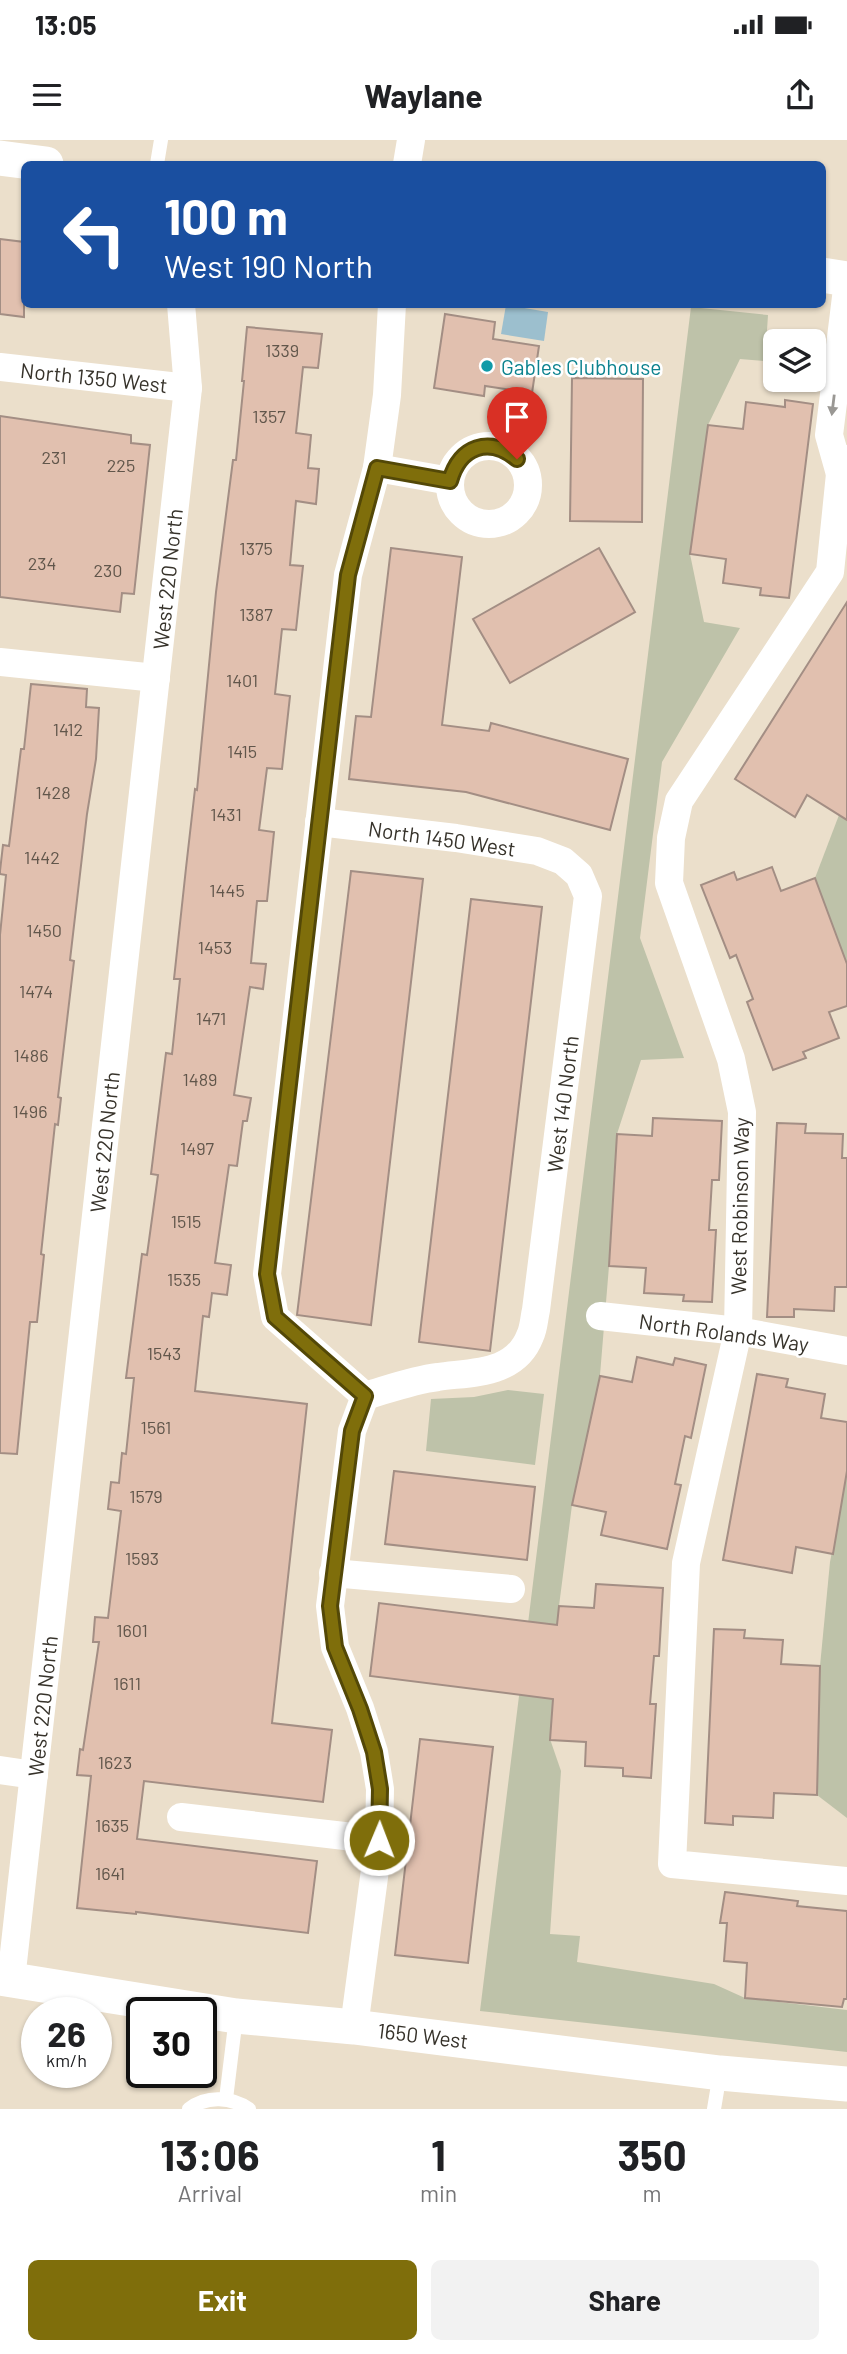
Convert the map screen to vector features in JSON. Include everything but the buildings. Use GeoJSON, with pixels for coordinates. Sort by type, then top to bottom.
{"type":"FeatureCollection","features":[{"type":"Feature","properties":{"kind":"street"},"geometry":{"type":"LineString","coordinates":[[408,161],[411,140]]}},
{"type":"Feature","properties":{"kind":"street"},"geometry":{"type":"LineString","coordinates":[[0,158],[23,161]]}},
{"type":"Feature","properties":{"kind":"street"},"geometry":{"type":"LineString","coordinates":[[826,276],[847,279]]}},
{"type":"Feature","properties":{"kind":"street"},"geometry":{"type":"LineString","coordinates":[[843,467],[829,435],[847,289]]}},
{"type":"Feature","properties":{"kind":"street","name":"West 220 North"},"geometry":{"type":"LineString","coordinates":[[6,1979],[34,1775],[188,388],[181,308]]}},
{"type":"Feature","properties":{"kind":"street"},"geometry":{"type":"LineString","coordinates":[[354,2027],[379,1840],[380,1789],[374,1752],[335,1647],[330,1606],[352,1431],[365,1396],[275,1317],[267,1274],[348,575],[377,468],[367,393],[391,316]]}},
{"type":"Feature","properties":{"kind":"street","name":"North 1350 West"},"geometry":{"type":"LineString","coordinates":[[0,367],[188,388]]}},
{"type":"Feature","properties":{"kind":"street","name":"West Robinson Way"},"geometry":{"type":"LineString","coordinates":[[843,467],[838,574],[679,801],[671,838],[669,883],[731,1059],[742,1112],[738,1331],[686,1563],[672,1864],[847,1881]]}},
{"type":"Feature","properties":{"kind":"street"},"geometry":{"type":"LineString","coordinates":[[377,468],[450,481]]}},
{"type":"Feature","properties":{"kind":"street"},"geometry":{"type":"LineString","coordinates":[[0,662],[156,678]]}},
{"type":"Feature","properties":{"kind":"street","name":"North 1450 West"},"geometry":{"type":"LineString","coordinates":[[319,822],[512,846],[563,860]]}},
{"type":"Feature","properties":{"kind":"street","name":"West 140 North"},"geometry":{"type":"LineString","coordinates":[[365,1396],[435,1377],[488,1371],[507,1365],[520,1354],[531,1336],[588,896],[579,875],[563,860]]}},
{"type":"Feature","properties":{"kind":"street","name":"North Rolands Way"},"geometry":{"type":"LineString","coordinates":[[600,1316],[738,1331],[847,1351]]}},
{"type":"Feature","properties":{"kind":"street"},"geometry":{"type":"LineString","coordinates":[[333,1573],[511,1589]]}},
{"type":"Feature","properties":{"kind":"street"},"geometry":{"type":"LineString","coordinates":[[0,1769],[34,1775]]}},
{"type":"Feature","properties":{"kind":"street"},"geometry":{"type":"LineString","coordinates":[[181,1817],[379,1840]]}},
{"type":"Feature","properties":{"kind":"street","name":"1650 West"},"geometry":{"type":"LineString","coordinates":[[6,1979],[236,2016],[354,2027],[720,2073],[847,2084]]}},
{"type":"Feature","properties":{"kind":"lane"},"geometry":{"type":"LineString","coordinates":[[158,161],[161,140]]}},
{"type":"Feature","properties":{"kind":"lane"},"geometry":{"type":"LineString","coordinates":[[226,2099],[236,2016]]}},
{"type":"Feature","properties":{"kind":"lane"},"geometry":{"type":"LineString","coordinates":[[714,2109],[720,2073]]}},
{"type":"Feature","properties":{"kind":"lane"},"geometry":{"type":"LineString","coordinates":[[190,2109],[210,2099],[226,2099],[249,2109]]}},
{"type":"Feature","properties":{"kind":"green space"},"geometry":{"type":"Polygon","coordinates":[[[691,308],[768,315],[767,329],[763,329],[763,361],[740,359],[708,425],[690,554],[704,622],[740,628],[662,762],[640,938],[684,1058],[641,1060],[617,1134],[600,1375],[572,1505],[559,1606],[550,1739],[561,1771],[550,1934],[580,1936],[577,1962],[714,1984],[745,1998],[847,2010],[847,2052],[480,2011],[691,308]]]}},
{"type":"Feature","properties":{"kind":"green space"},"geometry":{"type":"Polygon","coordinates":[[[847,802],[847,964],[815,878],[839,815],[847,802]]]}},
{"type":"Feature","properties":{"kind":"green space"},"geometry":{"type":"Polygon","coordinates":[[[508,1390],[544,1394],[535,1465],[426,1451],[431,1399],[474,1397],[508,1390]]]}},
{"type":"Feature","properties":{"kind":"green space"},"geometry":{"type":"Polygon","coordinates":[[[847,1472],[847,1818],[817,1795],[820,1666],[830,1562],[847,1472]]]}},
{"type":"Feature","properties":{"kind":"water"},"geometry":{"type":"Polygon","coordinates":[[[505,308],[548,312],[544,341],[501,334],[505,308]]]}},
{"type":"Feature","properties":{"kind":"place","name":"Gables Clubhouse"},"geometry":{"type":"Point","coordinates":[487,366]}},
{"type":"Feature","properties":{"kind":"route"},"geometry":{"type":"LineString","coordinates":[[379,1840],[380,1789],[374,1752],[335,1647],[330,1606],[352,1431],[365,1396],[275,1317],[267,1274],[348,575],[377,468],[450,481],[453,469],[461,458],[483,446],[508,451],[517,459]]}}]}
